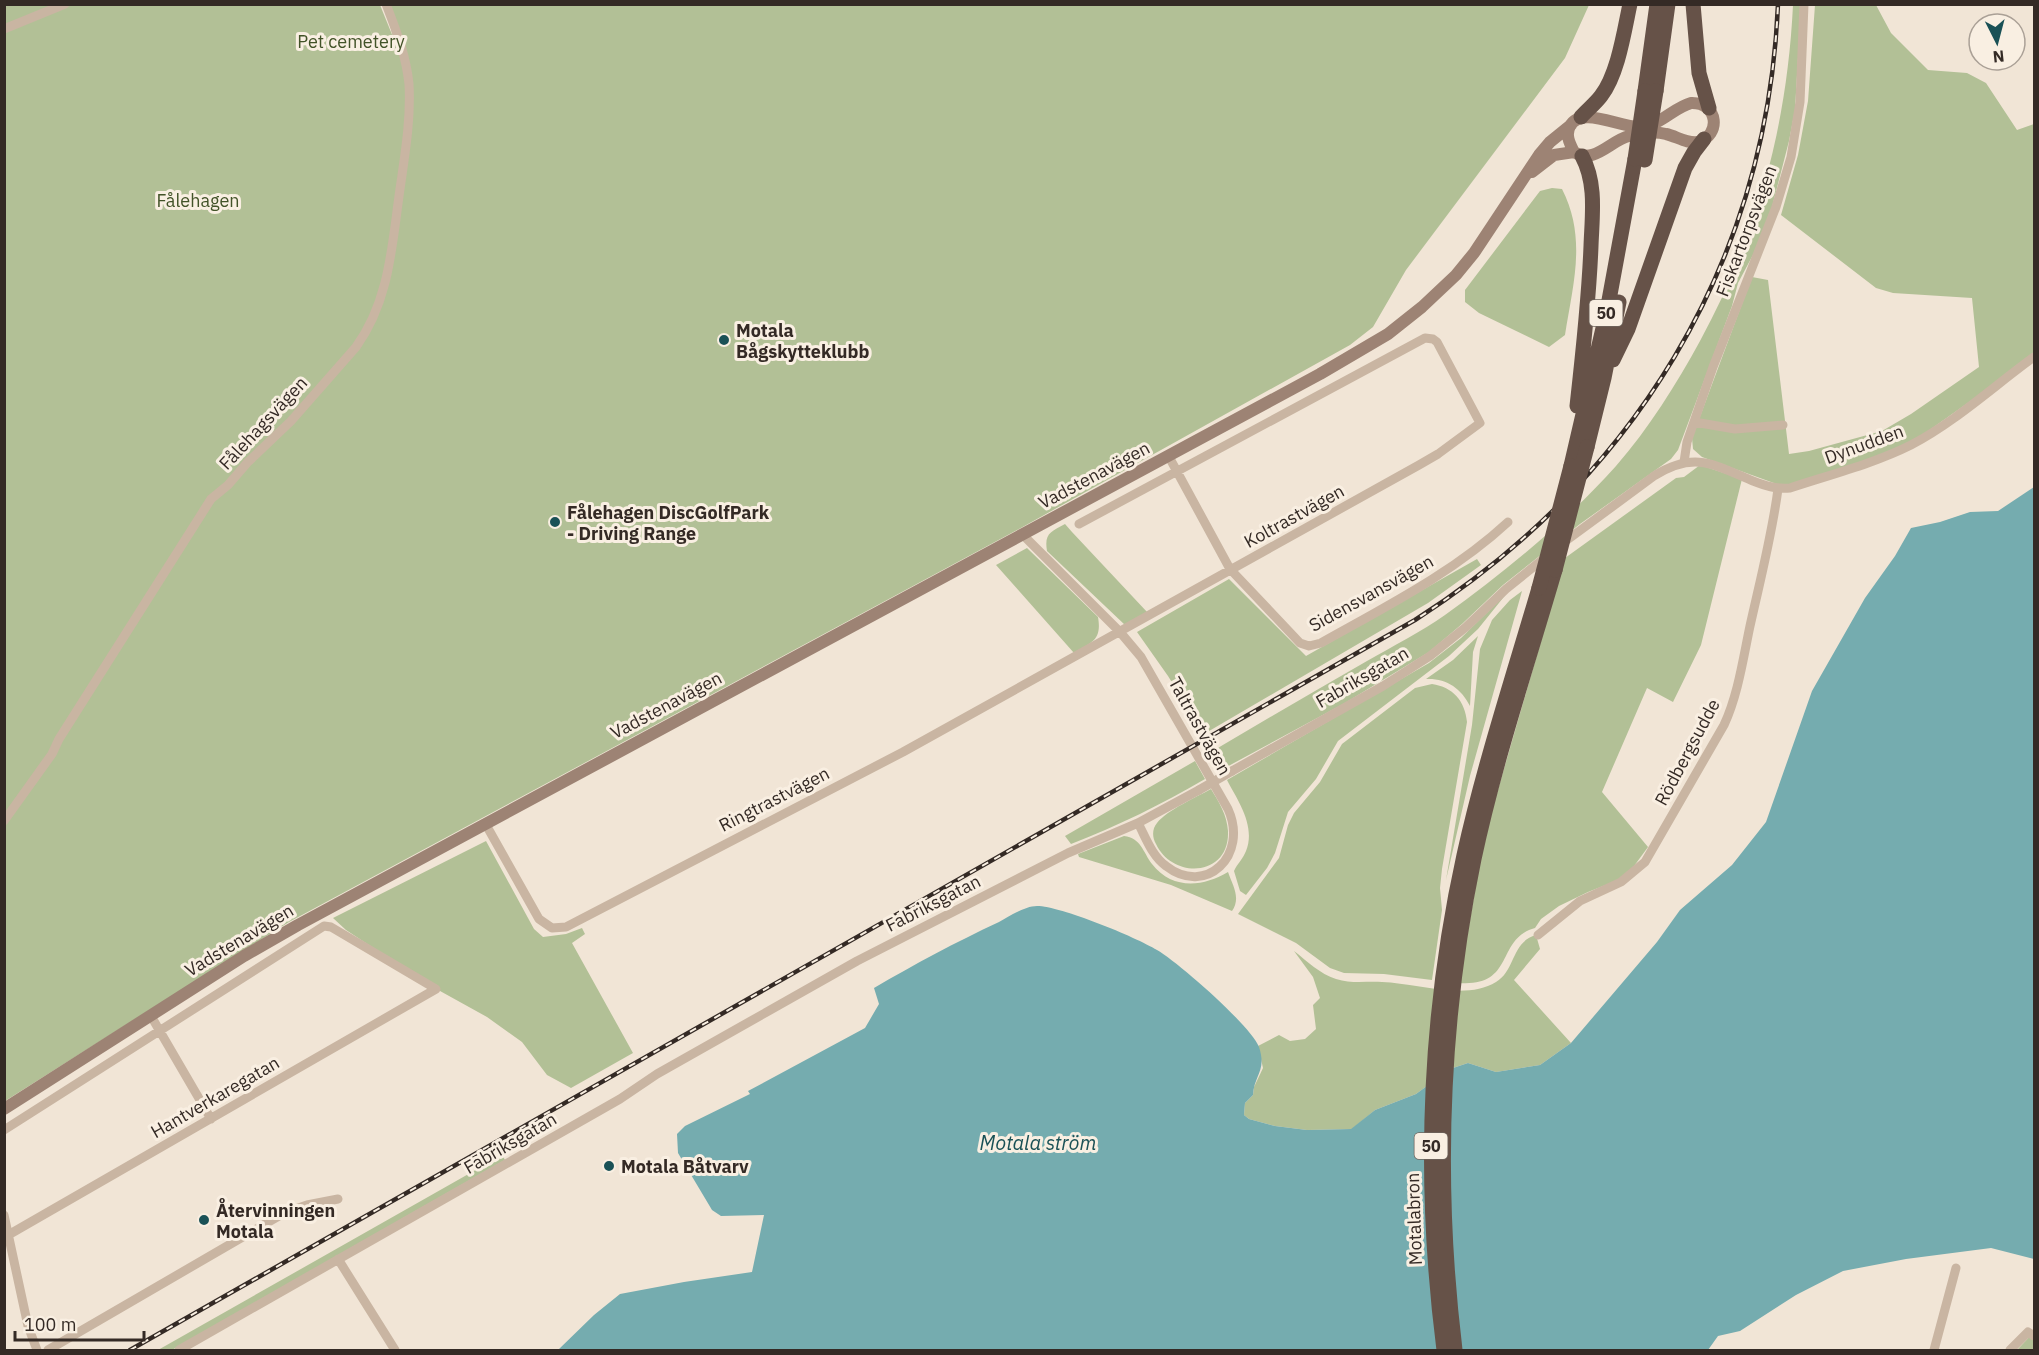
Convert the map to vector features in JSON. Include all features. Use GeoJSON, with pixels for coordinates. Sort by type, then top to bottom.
{"type":"FeatureCollection","features":[{"type":"Feature","properties":{"kind":"highway"},"geometry":{"type":"LineString","coordinates":[[1576,121],[1601,96],[1607,86],[1630,4]]}},
{"type":"Feature","properties":{"kind":"highway","name":"50"},"geometry":{"type":"LineString","coordinates":[[1651,91],[1657,4]]}},
{"type":"Feature","properties":{"kind":"highway","name":"50"},"geometry":{"type":"LineString","coordinates":[[1453,943],[1484,819],[1555,570],[1604,378],[1651,91],[1668,4]]}},
{"type":"Feature","properties":{"kind":"highway"},"geometry":{"type":"LineString","coordinates":[[1693,4],[1699,73],[1709,108]]}},
{"type":"Feature","properties":{"kind":"highway"},"geometry":{"type":"LineString","coordinates":[[1604,378],[1628,329],[1685,168],[1704,139]]}},
{"type":"Feature","properties":{"kind":"highway","name":"50"},"geometry":{"type":"LineString","coordinates":[[1571,466],[1592,237],[1592,189],[1589,171],[1578,154]]}},
{"type":"Feature","properties":{"kind":"highway","name":"50"},"geometry":{"type":"LineString","coordinates":[[1453,943],[1473,817],[1539,588],[1571,466],[1640,159]]}},
{"type":"Feature","properties":{"kind":"highway","name":"Motalabron"},"geometry":{"type":"LineString","coordinates":[[1444,1350],[1434,1262],[1431,1147],[1435,1050],[1453,943]]}},
{"type":"Feature","properties":{"kind":"highway","name":"Motalabron"},"geometry":{"type":"LineString","coordinates":[[1453,943],[1442,1147],[1445,1250],[1455,1350]]}},
{"type":"Feature","properties":{"kind":"main road"},"geometry":{"type":"LineString","coordinates":[[1578,154],[1568,138],[1576,121],[1595,117],[1627,127],[1641,126],[1661,121],[1684,105],[1691,103],[1703,104],[1709,108],[1713,122],[1712,129],[1704,139]]}},
{"type":"Feature","properties":{"kind":"main road","name":"Vadstenavägen"},"geometry":{"type":"LineString","coordinates":[[4,1109],[244,956],[298,925],[1388,334],[1434,297],[1474,253],[1550,142],[1576,121]]}},
{"type":"Feature","properties":{"kind":"main road","name":"Vadstenavägen"},"geometry":{"type":"LineString","coordinates":[[1524,178],[1554,155],[1593,155],[1621,138],[1640,133],[1658,132],[1690,142],[1704,139]]}},
{"type":"Feature","properties":{"kind":"street"},"geometry":{"type":"LineString","coordinates":[[4,29],[65,4]]}},
{"type":"Feature","properties":{"kind":"street","name":"Fålehagsvägen"},"geometry":{"type":"LineString","coordinates":[[4,821],[52,754],[59,739],[211,499],[291,421],[356,346],[375,314],[389,273],[408,133],[409,97],[405,58],[386,4]]}},
{"type":"Feature","properties":{"kind":"street","name":"Fiskartorpsvägen"},"geometry":{"type":"LineString","coordinates":[[1684,462],[1687,442],[1731,317],[1776,207],[1791,156],[1800,102],[1804,4]]}},
{"type":"Feature","properties":{"kind":"street","name":"Vadstenavägen"},"geometry":{"type":"LineString","coordinates":[[1079,524],[1425,338],[1433,339],[1480,423]]}},
{"type":"Feature","properties":{"kind":"street","name":"Dynudden"},"geometry":{"type":"LineString","coordinates":[[1778,489],[1790,488],[1911,445],[1953,418],[2034,357]]}},
{"type":"Feature","properties":{"kind":"street"},"geometry":{"type":"LineString","coordinates":[[1694,422],[1735,429],[1783,424]]}},
{"type":"Feature","properties":{"kind":"street","name":"Koltrastvägen"},"geometry":{"type":"LineString","coordinates":[[1120,632],[1428,459],[1480,423]]}},
{"type":"Feature","properties":{"kind":"street","name":"Sidensvansvägen"},"geometry":{"type":"LineString","coordinates":[[1168,455],[1230,569],[1300,643],[1314,646],[1455,565],[1473,553],[1508,522]]}},
{"type":"Feature","properties":{"kind":"street"},"geometry":{"type":"LineString","coordinates":[[1684,462],[1711,464],[1778,489]]}},
{"type":"Feature","properties":{"kind":"street","name":"Fabriksgatan"},"geometry":{"type":"LineString","coordinates":[[179,1350],[857,961],[1068,853],[1138,823],[1383,686],[1430,656],[1466,627],[1506,589],[1583,528],[1654,476],[1684,462]]}},
{"type":"Feature","properties":{"kind":"street","name":"Rödbergsudde"},"geometry":{"type":"LineString","coordinates":[[1538,935],[1580,901],[1621,882],[1646,862],[1724,725],[1732,706],[1743,659],[1778,489]]}},
{"type":"Feature","properties":{"kind":"street","name":"Taltrastvägen"},"geometry":{"type":"LineString","coordinates":[[1022,534],[1120,632],[1150,671],[1228,808],[1235,829],[1235,839],[1230,855],[1220,867],[1211,872],[1191,876],[1172,870],[1160,860],[1138,823]]}},
{"type":"Feature","properties":{"kind":"street","name":"Ringtrastvägen"},"geometry":{"type":"LineString","coordinates":[[485,823],[539,919],[550,927],[566,927],[903,752],[1120,632]]}},
{"type":"Feature","properties":{"kind":"street","name":"Vadstenavägen"},"geometry":{"type":"LineString","coordinates":[[4,1130],[320,928],[332,927]]}},
{"type":"Feature","properties":{"kind":"street","name":"Hantverkaregatan"},"geometry":{"type":"LineString","coordinates":[[10,1234],[436,989],[332,927]]}},
{"type":"Feature","properties":{"kind":"street"},"geometry":{"type":"LineString","coordinates":[[151,1016],[211,1119]]}},
{"type":"Feature","properties":{"kind":"street"},"geometry":{"type":"LineString","coordinates":[[48,1350],[284,1213],[307,1205],[338,1199]]}},
{"type":"Feature","properties":{"kind":"street"},"geometry":{"type":"LineString","coordinates":[[4,1215],[10,1234],[28,1326],[37,1350]]}},
{"type":"Feature","properties":{"kind":"street"},"geometry":{"type":"LineString","coordinates":[[338,1259],[395,1350]]}},
{"type":"Feature","properties":{"kind":"street"},"geometry":{"type":"LineString","coordinates":[[1934,1350],[1956,1268]]}},
{"type":"Feature","properties":{"kind":"street"},"geometry":{"type":"LineString","coordinates":[[2010,1350],[2031,1334]]}},
{"type":"Feature","properties":{"kind":"green space"},"geometry":{"type":"Polygon","coordinates":[[[4,5],[380,5],[393,37],[385,5],[1589,5],[1565,58],[1406,270],[1373,327],[1350,345],[1019,529],[289,922],[5,1101],[4,5]]]}},
{"type":"Feature","properties":{"kind":"green space"},"geometry":{"type":"Polygon","coordinates":[[[1793,5],[1801,5],[1795,110],[1772,207],[1754,253],[1738,283],[1732,306],[1678,450],[1671,459],[1580,524],[1503,585],[1429,652],[1345,703],[1221,770],[1211,752],[1417,633],[1468,598],[1535,545],[1577,507],[1640,437],[1672,390],[1700,341],[1738,260],[1753,220],[1766,178],[1784,94],[1793,5]]]}},
{"type":"Feature","properties":{"kind":"green space"},"geometry":{"type":"Polygon","coordinates":[[[1815,5],[1876,5],[1891,33],[1928,70],[1967,73],[1986,83],[2017,130],[2034,124],[2034,356],[1907,446],[1790,489],[1702,457],[1693,449],[1692,438],[1752,277],[1768,280],[1789,454],[1809,451],[1882,431],[1979,367],[1972,298],[1893,293],[1876,288],[1781,215],[1798,155],[1808,101],[1815,5]]]}},
{"type":"Feature","properties":{"kind":"green space"},"geometry":{"type":"Polygon","coordinates":[[[1552,188],[1562,189],[1570,207],[1576,243],[1576,261],[1565,335],[1549,347],[1479,313],[1465,302],[1465,290],[1540,191],[1552,188]]]}},
{"type":"Feature","properties":{"kind":"green space"},"geometry":{"type":"Polygon","coordinates":[[[1700,465],[1742,479],[1701,645],[1673,702],[1647,688],[1602,792],[1648,847],[1626,877],[1559,906],[1541,919],[1535,928],[1514,942],[1498,970],[1489,978],[1477,982],[1459,983],[1479,867],[1493,807],[1565,558],[1676,478],[1684,477],[1700,465]]]}},
{"type":"Feature","properties":{"kind":"green space"},"geometry":{"type":"Polygon","coordinates":[[[1065,524],[1148,613],[1125,625],[1047,551],[1047,540],[1052,531],[1065,524]]]}},
{"type":"Feature","properties":{"kind":"green space"},"geometry":{"type":"Polygon","coordinates":[[[1027,548],[1098,617],[1097,636],[1091,643],[1074,653],[996,565],[1027,548]]]}},
{"type":"Feature","properties":{"kind":"green space"},"geometry":{"type":"Polygon","coordinates":[[[1477,559],[1481,565],[1428,603],[1204,734],[1137,632],[1229,579],[1306,656],[1477,559]]]}},
{"type":"Feature","properties":{"kind":"green space"},"geometry":{"type":"Polygon","coordinates":[[[1522,591],[1470,776],[1446,880],[1472,725],[1480,649],[1492,620],[1510,600],[1522,591]]]}},
{"type":"Feature","properties":{"kind":"green space"},"geometry":{"type":"Polygon","coordinates":[[[1507,593],[1478,629],[1449,656],[1338,741],[1316,779],[1288,812],[1275,853],[1267,868],[1246,895],[1240,891],[1234,871],[1246,851],[1249,832],[1244,814],[1227,780],[1429,663],[1461,638],[1507,593]]]}},
{"type":"Feature","properties":{"kind":"green space"},"geometry":{"type":"Polygon","coordinates":[[[1478,636],[1473,652],[1470,706],[1452,685],[1440,680],[1426,679],[1453,660],[1478,636]]]}},
{"type":"Feature","properties":{"kind":"green space"},"geometry":{"type":"Polygon","coordinates":[[[1432,684],[1446,688],[1457,696],[1464,708],[1467,722],[1442,869],[1440,888],[1442,910],[1432,980],[1384,974],[1344,973],[1330,968],[1296,943],[1238,914],[1279,858],[1288,825],[1294,813],[1320,782],[1342,744],[1415,688],[1432,684]]]}},
{"type":"Feature","properties":{"kind":"green space"},"geometry":{"type":"Polygon","coordinates":[[[1195,761],[1205,779],[1140,814],[1071,844],[1065,836],[1195,761]]]}},
{"type":"Feature","properties":{"kind":"green space"},"geometry":{"type":"Polygon","coordinates":[[[1211,789],[1226,820],[1228,831],[1226,846],[1220,858],[1211,865],[1187,868],[1175,864],[1164,856],[1156,844],[1153,833],[1155,825],[1175,809],[1211,789]]]}},
{"type":"Feature","properties":{"kind":"green space"},"geometry":{"type":"Polygon","coordinates":[[[1124,836],[1130,837],[1141,846],[1160,872],[1178,882],[1208,881],[1228,872],[1236,897],[1232,911],[1171,885],[1079,857],[1078,854],[1124,836]]]}},
{"type":"Feature","properties":{"kind":"green space"},"geometry":{"type":"Polygon","coordinates":[[[486,841],[534,929],[543,937],[566,934],[582,928],[585,934],[572,943],[633,1053],[571,1088],[547,1075],[522,1042],[487,1017],[431,986],[346,930],[333,918],[486,841]]]}},
{"type":"Feature","properties":{"kind":"green space"},"geometry":{"type":"Polygon","coordinates":[[[1536,935],[1540,949],[1514,980],[1571,1043],[1540,1065],[1496,1072],[1468,1063],[1450,1069],[1416,1094],[1375,1110],[1352,1129],[1307,1130],[1275,1126],[1249,1119],[1244,1115],[1245,1103],[1253,1095],[1254,1087],[1263,1068],[1258,1046],[1279,1035],[1290,1041],[1305,1039],[1316,1029],[1313,1005],[1320,998],[1313,977],[1294,951],[1325,974],[1342,981],[1395,983],[1456,991],[1484,987],[1496,982],[1507,971],[1522,944],[1536,935]]]}},
{"type":"Feature","properties":{"kind":"green space"},"geometry":{"type":"Polygon","coordinates":[[[502,1155],[505,1160],[172,1350],[158,1350],[502,1155]]]}},
{"type":"Feature","properties":{"kind":"green space"},"geometry":{"type":"Polygon","coordinates":[[[2034,1332],[2034,1350],[2017,1350],[2034,1332]]]}},
{"type":"Feature","properties":{"kind":"water","name":"Motala ström"},"geometry":{"type":"Polygon","coordinates":[[[2034,487],[2034,1259],[1991,1248],[1906,1259],[1843,1271],[1796,1295],[1740,1331],[1718,1336],[1708,1350],[558,1350],[594,1315],[620,1294],[752,1272],[764,1215],[721,1216],[712,1210],[678,1153],[677,1134],[685,1126],[750,1094],[748,1091],[865,1028],[879,1004],[874,988],[967,937],[1028,908],[1037,906],[1062,911],[1098,923],[1147,944],[1181,967],[1229,1010],[1253,1037],[1261,1055],[1261,1067],[1253,1095],[1245,1103],[1244,1115],[1249,1119],[1275,1126],[1307,1130],[1351,1129],[1375,1110],[1416,1094],[1450,1069],[1468,1063],[1496,1072],[1540,1065],[1571,1043],[1657,942],[1680,910],[1732,865],[1766,822],[1812,691],[1865,598],[1895,556],[1911,528],[1970,512],[1998,511],[2034,487]]]}},
{"type":"Feature","properties":{"kind":"railway"},"geometry":{"type":"LineString","coordinates":[[130,1350],[1415,620],[1493,564],[1562,501],[1623,432],[1674,357],[1716,277],[1747,191],[1768,100],[1778,4]]}},
{"type":"Feature","properties":{"kind":"place","name":"Motala Bågskytteklubb"},"geometry":{"type":"Point","coordinates":[724,340]}},
{"type":"Feature","properties":{"kind":"place","name":"Fålehagen DiscGolfPark - Driving Range"},"geometry":{"type":"Point","coordinates":[555,522]}},
{"type":"Feature","properties":{"kind":"place","name":"Motala Båtvarv"},"geometry":{"type":"Point","coordinates":[609,1166]}},
{"type":"Feature","properties":{"kind":"place","name":"Återvinningen Motala"},"geometry":{"type":"Point","coordinates":[204,1220]}},
{"type":"Feature","properties":{"kind":"park label","name":"Pet cemetery"},"geometry":{"type":"Point","coordinates":[351,41]}},
{"type":"Feature","properties":{"kind":"park label","name":"Fålehagen"},"geometry":{"type":"Point","coordinates":[198,200]}}]}
